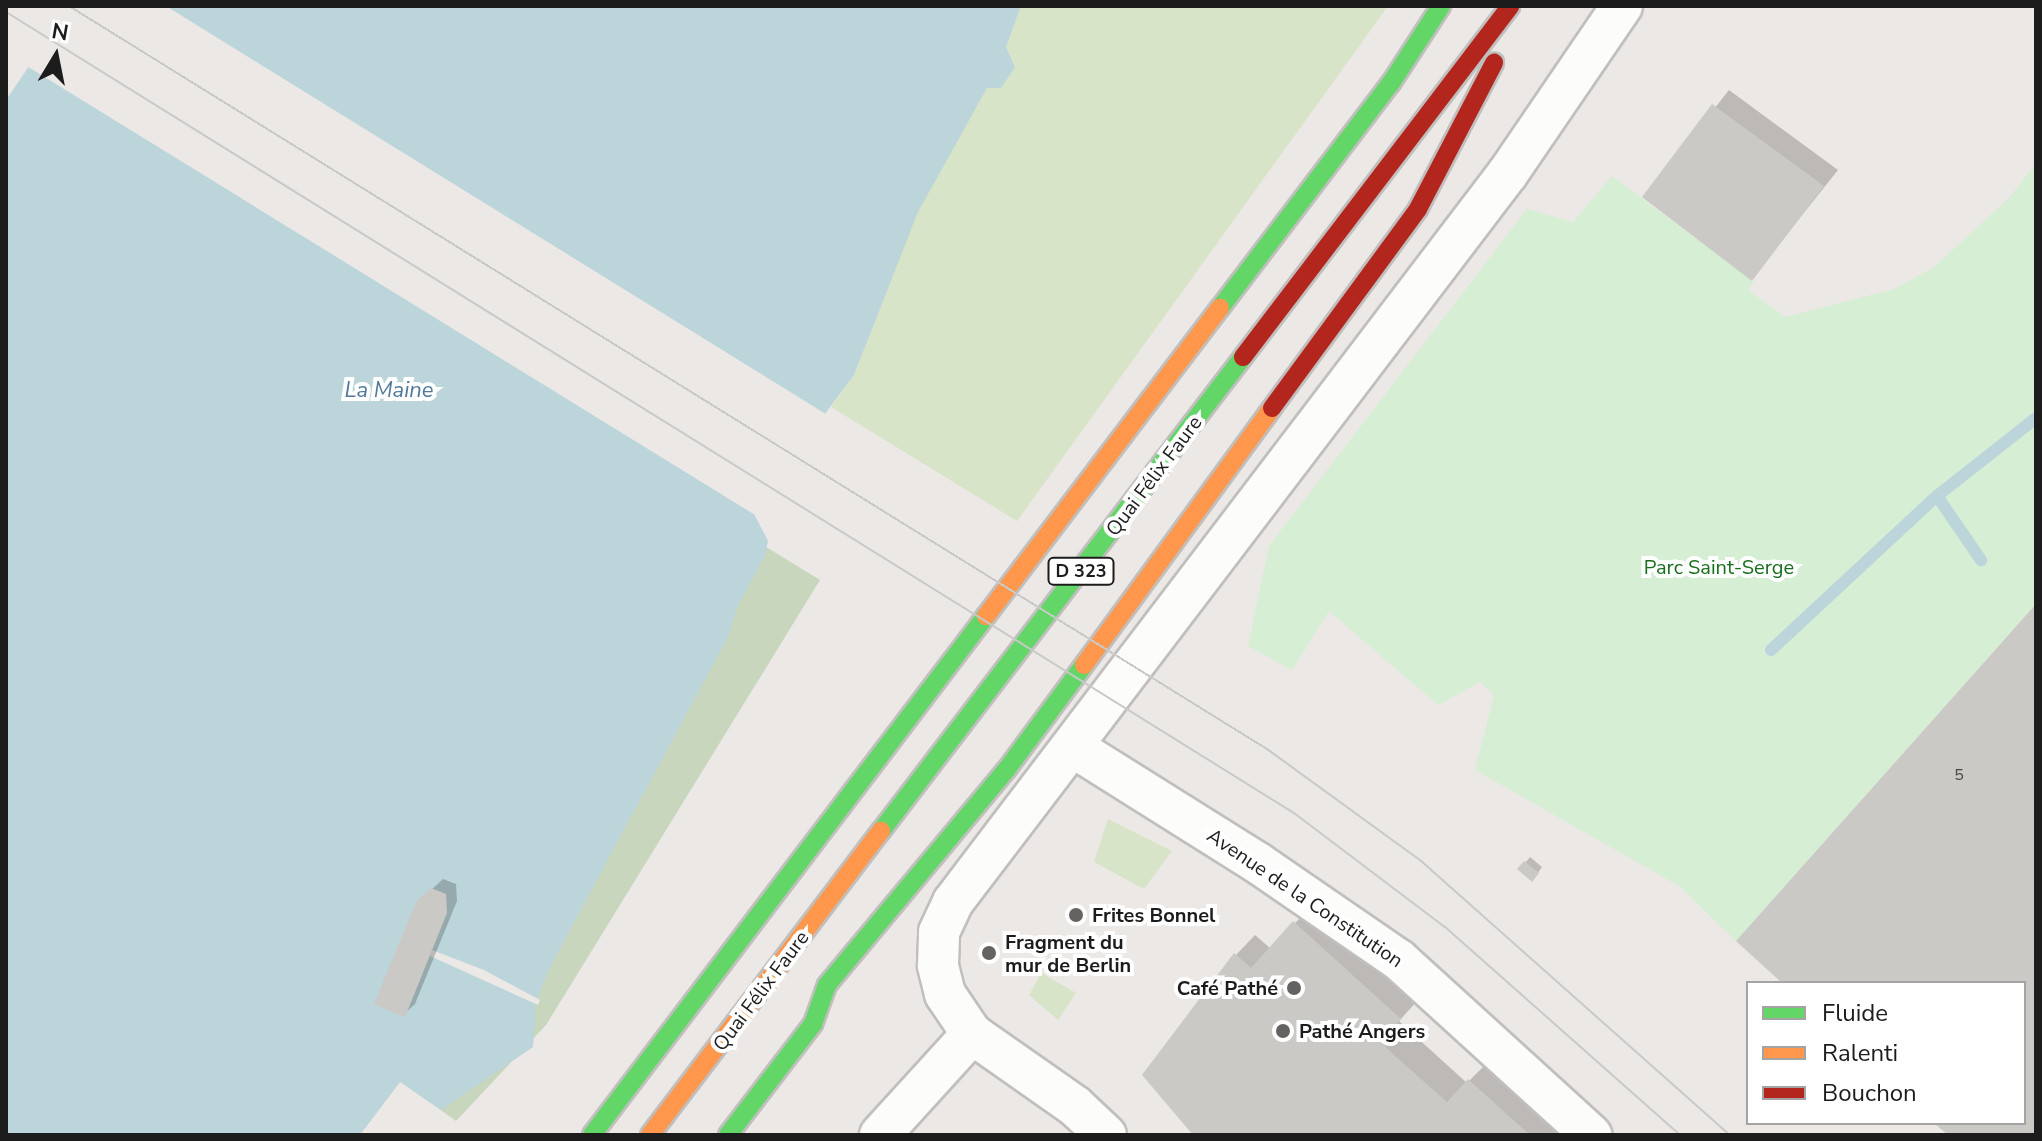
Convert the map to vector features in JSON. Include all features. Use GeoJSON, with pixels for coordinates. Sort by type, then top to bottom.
{"type":"FeatureCollection","features":[{"type":"Feature","properties":{"kind":"highway","name":"D 323"},"geometry":{"type":"LineString","coordinates":[[592,1135],[1381,95],[1441,6]]}},
{"type":"Feature","properties":{"kind":"highway","name":"Quai Félix Faure"},"geometry":{"type":"LineString","coordinates":[[650,1135],[1510,6]]}},
{"type":"Feature","properties":{"kind":"highway"},"geometry":{"type":"LineString","coordinates":[[728,1135],[813,1024],[827,985],[1007,769],[1418,209],[1524,6]]}},
{"type":"Feature","properties":{"kind":"highway"},"geometry":{"type":"LineString","coordinates":[[802,998],[827,985]]}},
{"type":"Feature","properties":{"kind":"highway"},"geometry":{"type":"LineString","coordinates":[[727,1037],[764,1017]]}},
{"type":"Feature","properties":{"kind":"street"},"geometry":{"type":"LineString","coordinates":[[1106,1135],[1075,1106],[972,1034],[945,994],[938,965],[939,932],[953,902],[1508,173],[1622,6]]}},
{"type":"Feature","properties":{"kind":"street"},"geometry":{"type":"LineString","coordinates":[[1418,209],[1508,173]]}},
{"type":"Feature","properties":{"kind":"street","name":"Avenue de la Constitution"},"geometry":{"type":"LineString","coordinates":[[1073,747],[1258,863],[1399,960],[1591,1135]]}},
{"type":"Feature","properties":{"kind":"street"},"geometry":{"type":"LineString","coordinates":[[880,1135],[972,1034]]}},
{"type":"Feature","properties":{"kind":"green space"},"geometry":{"type":"Polygon","coordinates":[[[1021,6],[1388,6],[1017,521],[831,407],[854,375],[917,212],[987,88],[1015,67],[1006,47],[1021,6]]]}},
{"type":"Feature","properties":{"kind":"green space","name":"Parc Saint-Serge"},"geometry":{"type":"Polygon","coordinates":[[[2036,163],[2036,604],[1736,941],[1679,886],[1475,770],[1494,695],[1480,682],[1438,705],[1329,611],[1292,670],[1248,646],[1269,546],[1527,209],[1573,222],[1612,176],[1753,281],[1748,290],[1785,317],[1894,289],[1933,268],[2010,197],[2036,163]]]}},
{"type":"Feature","properties":{"kind":"green space"},"geometry":{"type":"Polygon","coordinates":[[[681,495],[820,580],[546,1025],[456,1121],[414,1091],[542,931],[681,495]]]}},
{"type":"Feature","properties":{"kind":"green space"},"geometry":{"type":"Polygon","coordinates":[[[1108,819],[1172,851],[1144,889],[1094,862],[1108,819]]]}},
{"type":"Feature","properties":{"kind":"green space"},"geometry":{"type":"Polygon","coordinates":[[[1041,973],[1076,993],[1058,1020],[1029,995],[1041,973]]]}},
{"type":"Feature","properties":{"kind":"water","name":"La Maine"},"geometry":{"type":"Polygon","coordinates":[[[70,6],[1021,6],[1006,47],[1015,67],[1001,88],[987,88],[918,212],[854,375],[756,506],[754,514],[768,541],[765,556],[737,607],[729,635],[549,969],[536,1002],[533,1047],[441,1110],[400,1082],[360,1135],[6,1135],[6,100],[70,6]]]}},
{"type":"Feature","properties":{"kind":"pier"},"geometry":{"type":"Polygon","coordinates":[[[65,6],[166,6],[829,416],[760,508],[760,518],[25,65],[65,6]]]}},
{"type":"Feature","properties":{"kind":"pier"},"geometry":{"type":"Polygon","coordinates":[[[432,950],[484,970],[540,1000],[538,1005],[430,956],[432,950]]]}},
{"type":"Feature","properties":{"kind":"building"},"geometry":{"type":"Polygon","coordinates":[[[1712,104],[1824,186],[1752,281],[1642,197],[1712,104]]]}},
{"type":"Feature","properties":{"kind":"building"},"geometry":{"type":"Polygon","coordinates":[[[2036,604],[2036,1135],[1948,1135],[1936,1125],[2026,1125],[2026,981],[1780,981],[1736,941],[2036,604]]]}},
{"type":"Feature","properties":{"kind":"building"},"geometry":{"type":"Polygon","coordinates":[[[1524,861],[1539,873],[1532,882],[1517,869],[1524,861]]]}},
{"type":"Feature","properties":{"kind":"building"},"geometry":{"type":"Polygon","coordinates":[[[431,888],[446,894],[447,913],[405,1017],[374,1004],[416,902],[431,888]]]}},
{"type":"Feature","properties":{"kind":"building","name":"Pathé Angers"},"geometry":{"type":"Polygon","coordinates":[[[1293,921],[1401,1019],[1381,1042],[1394,1055],[1447,1102],[1468,1079],[1530,1135],[1193,1135],[1142,1075],[1234,953],[1251,968],[1293,921]]]}},
{"type":"Feature","properties":{"kind":"waterway"},"geometry":{"type":"LineString","coordinates":[[1771,650],[1937,496],[2036,418]]}},
{"type":"Feature","properties":{"kind":"waterway"},"geometry":{"type":"LineString","coordinates":[[1937,496],[1981,560]]}},
{"type":"Feature","properties":{"kind":"tram line"},"geometry":{"type":"LineString","coordinates":[[69,6],[1267,749],[1421,861],[1730,1135]]}},
{"type":"Feature","properties":{"kind":"tram line"},"geometry":{"type":"LineString","coordinates":[[6,12],[1294,813],[1445,927],[1680,1135]]}},
{"type":"Feature","properties":{"kind":"traffic: fast"},"geometry":{"type":"LineString","coordinates":[[1220,308],[1391,83],[1441,6]]}},
{"type":"Feature","properties":{"kind":"traffic: fast"},"geometry":{"type":"LineString","coordinates":[[881,831],[1243,357]]}},
{"type":"Feature","properties":{"kind":"traffic: fast"},"geometry":{"type":"LineString","coordinates":[[592,1135],[986,616]]}},
{"type":"Feature","properties":{"kind":"traffic: fast"},"geometry":{"type":"LineString","coordinates":[[728,1135],[813,1024],[827,985],[1007,769],[1084,665]]}},
{"type":"Feature","properties":{"kind":"traffic: slow"},"geometry":{"type":"LineString","coordinates":[[986,616],[1220,308]]}},
{"type":"Feature","properties":{"kind":"traffic: slow"},"geometry":{"type":"LineString","coordinates":[[1084,665],[1272,408]]}},
{"type":"Feature","properties":{"kind":"traffic: slow"},"geometry":{"type":"LineString","coordinates":[[650,1135],[881,831]]}},
{"type":"Feature","properties":{"kind":"traffic: jam"},"geometry":{"type":"LineString","coordinates":[[1243,357],[1510,6]]}},
{"type":"Feature","properties":{"kind":"traffic: jam"},"geometry":{"type":"LineString","coordinates":[[1272,408],[1418,209],[1494,63]]}},
{"type":"Feature","properties":{"kind":"place","name":"Frites Bonnel"},"geometry":{"type":"Point","coordinates":[1076,915]}},
{"type":"Feature","properties":{"kind":"place","name":"Fragment du mur de Berlin"},"geometry":{"type":"Point","coordinates":[989,953]}},
{"type":"Feature","properties":{"kind":"place","name":"Café Pathé"},"geometry":{"type":"Point","coordinates":[1294,988]}},
{"type":"Feature","properties":{"kind":"place","name":"Pathé Angers"},"geometry":{"type":"Point","coordinates":[1283,1031]}}]}
